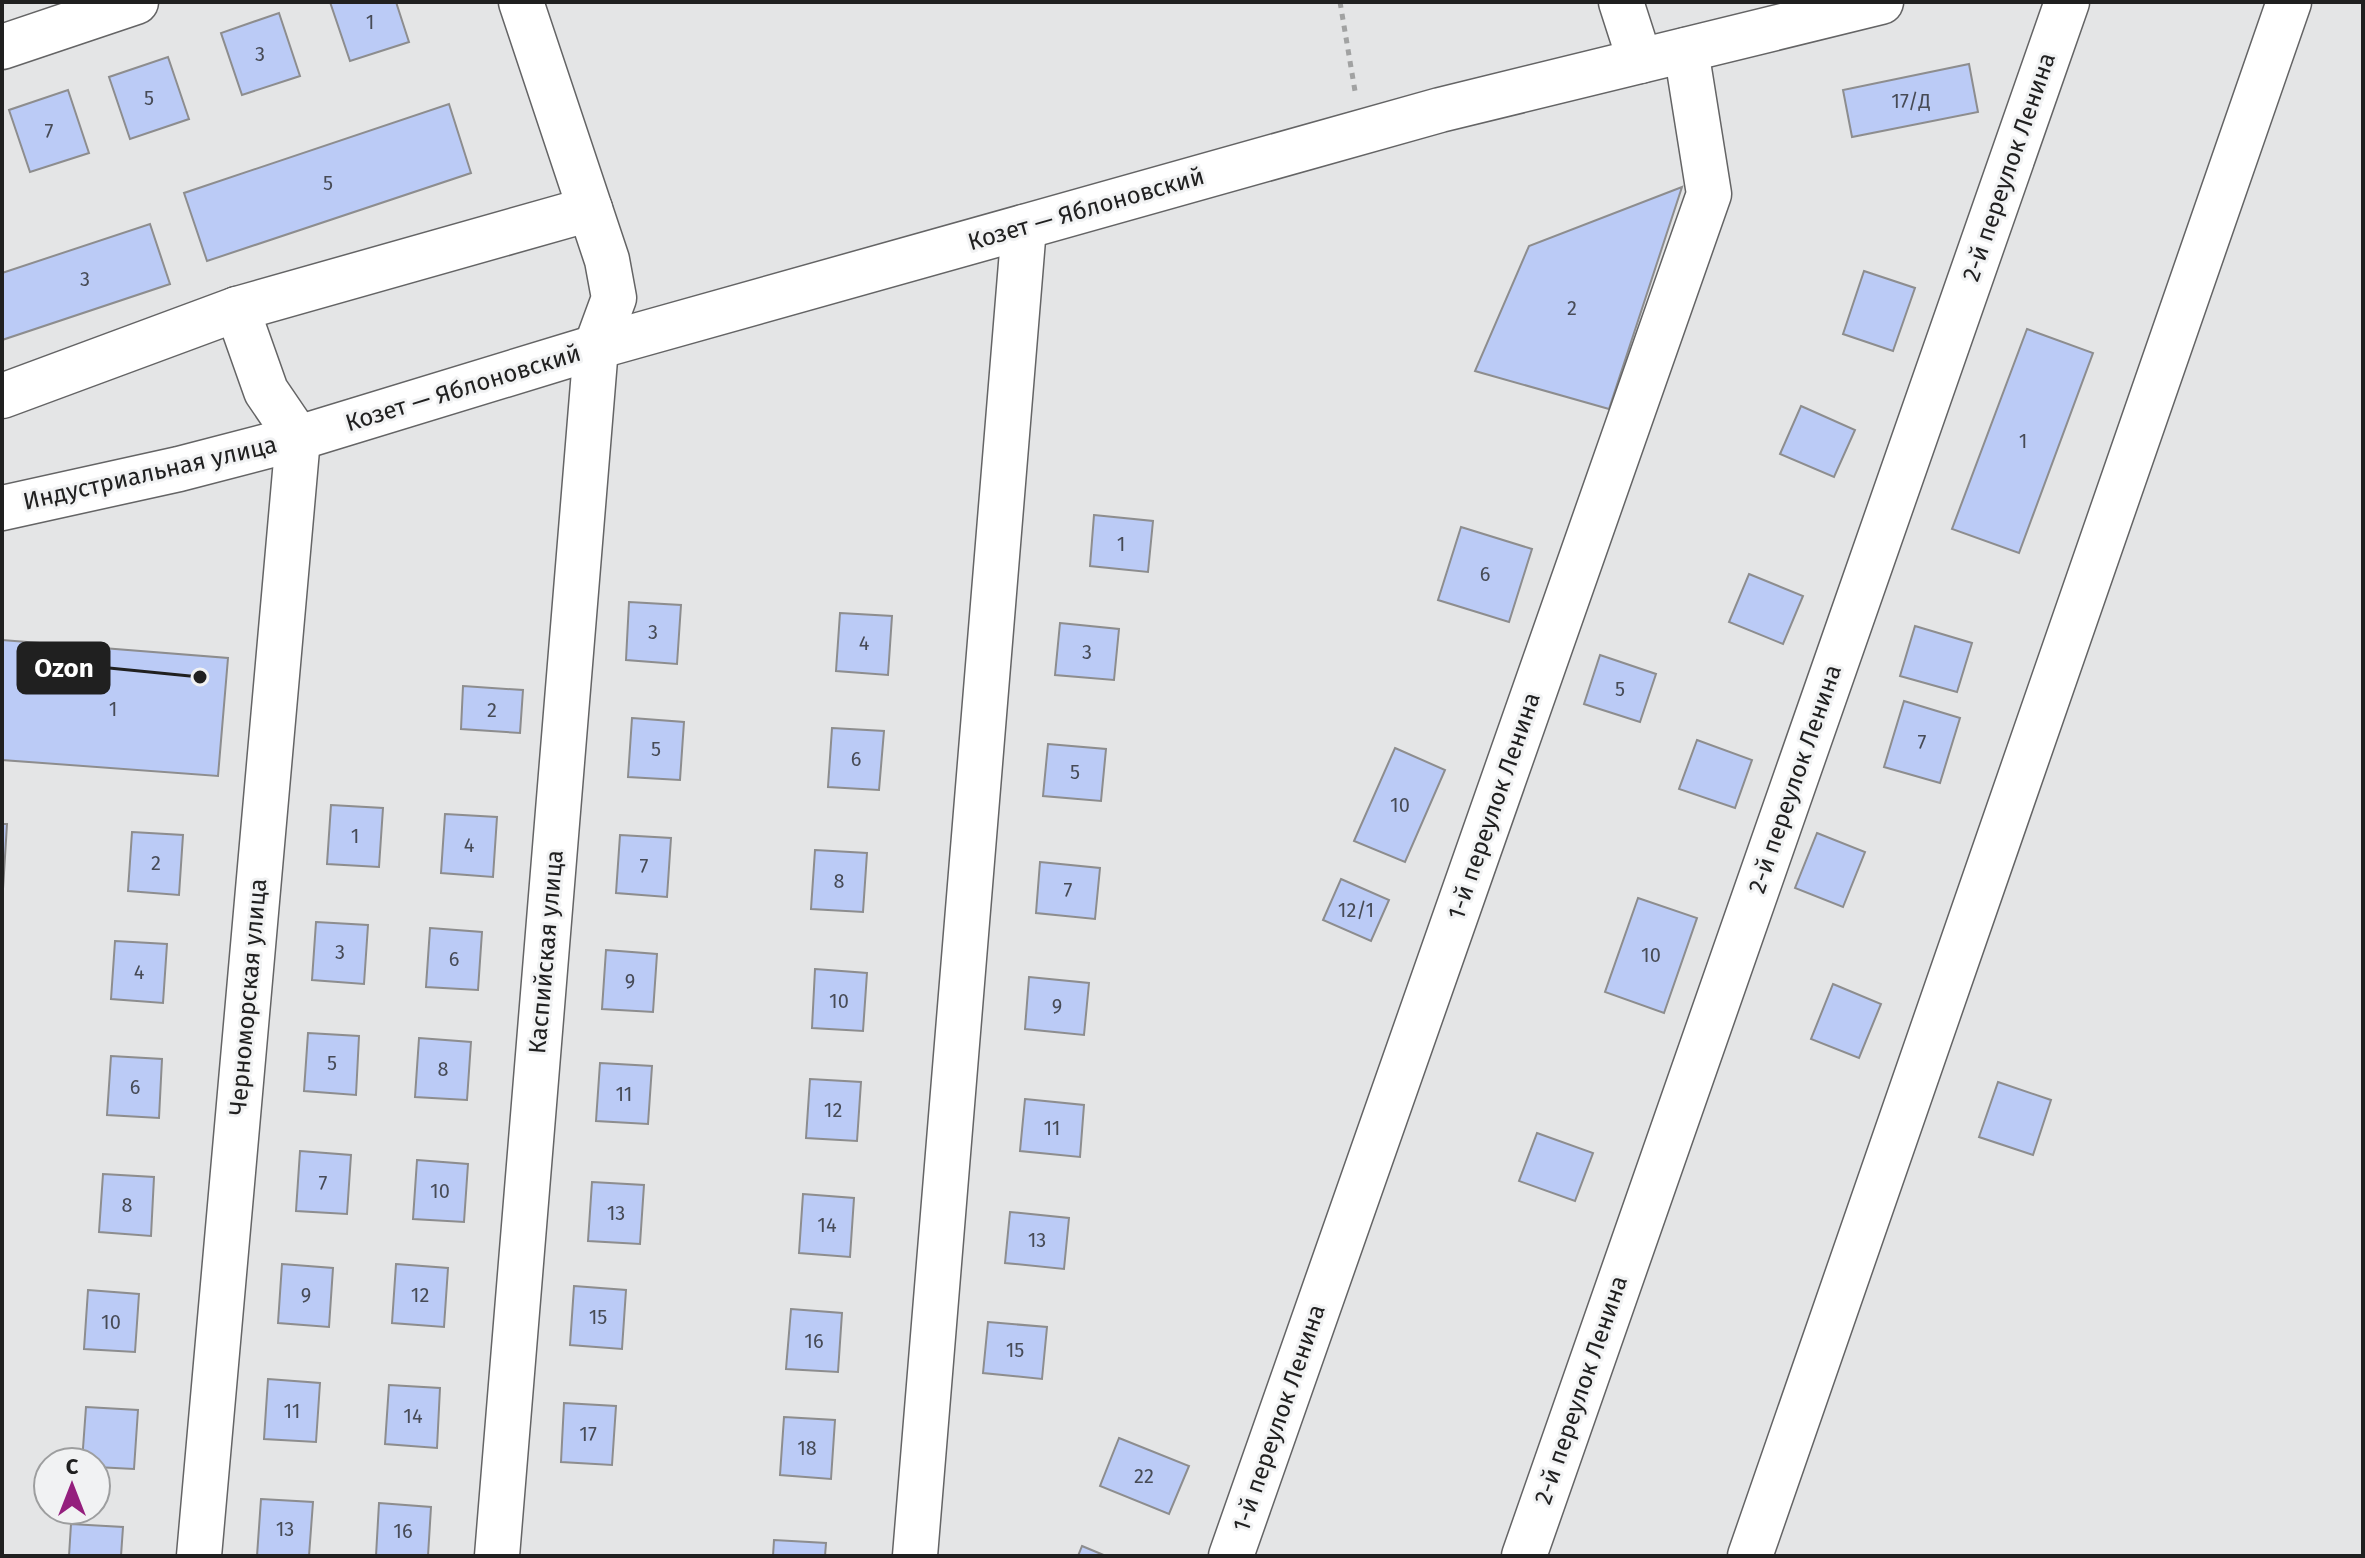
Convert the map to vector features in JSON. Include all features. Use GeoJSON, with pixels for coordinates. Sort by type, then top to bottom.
{"type":"FeatureCollection","features":[{"type":"Feature","properties":{"kind":"street"},"geometry":{"type":"LineString","coordinates":[[2,47],[136,2]]}},
{"type":"Feature","properties":{"kind":"street","name":"Каспийская улица"},"geometry":{"type":"LineString","coordinates":[[497,1556],[596,347],[614,298],[607,260],[521,2]]}},
{"type":"Feature","properties":{"kind":"street"},"geometry":{"type":"LineString","coordinates":[[1621,2],[1640,61]]}},
{"type":"Feature","properties":{"kind":"street","name":"Козет — Яблоновский"},"geometry":{"type":"LineString","coordinates":[[298,438],[596,347],[1361,131],[1881,2]]}},
{"type":"Feature","properties":{"kind":"street","name":"2-й переулок Ленина"},"geometry":{"type":"LineString","coordinates":[[1524,1556],[2067,2]]}},
{"type":"Feature","properties":{"kind":"street"},"geometry":{"type":"LineString","coordinates":[[1750,1556],[2289,2]]}},
{"type":"Feature","properties":{"kind":"street","name":"1-й переулок Ленина"},"geometry":{"type":"LineString","coordinates":[[1231,1556],[1709,194],[1686,50]]}},
{"type":"Feature","properties":{"kind":"street"},"geometry":{"type":"LineString","coordinates":[[2,396],[237,309],[590,209]]}},
{"type":"Feature","properties":{"kind":"street"},"geometry":{"type":"LineString","coordinates":[[915,1556],[1024,227]]}},
{"type":"Feature","properties":{"kind":"street"},"geometry":{"type":"LineString","coordinates":[[237,309],[266,391],[298,438]]}},
{"type":"Feature","properties":{"kind":"street","name":"Индустриальная улица"},"geometry":{"type":"LineString","coordinates":[[2,508],[179,469],[298,438]]}},
{"type":"Feature","properties":{"kind":"street","name":"Черноморская улица"},"geometry":{"type":"LineString","coordinates":[[199,1556],[298,438]]}},
{"type":"Feature","properties":{"kind":"path"},"geometry":{"type":"LineString","coordinates":[[1340,2],[1361,131]]}},
{"type":"Feature","properties":{"kind":"building"},"geometry":{"type":"Polygon","coordinates":[[[330,2],[396,2],[409,42],[350,61],[330,2]]]}},
{"type":"Feature","properties":{"kind":"building"},"geometry":{"type":"Polygon","coordinates":[[[279,13],[300,76],[242,95],[221,33],[279,13]]]}},
{"type":"Feature","properties":{"kind":"building"},"geometry":{"type":"Polygon","coordinates":[[[168,57],[189,119],[130,139],[109,77],[168,57]]]}},
{"type":"Feature","properties":{"kind":"building"},"geometry":{"type":"Polygon","coordinates":[[[1969,64],[1978,112],[1852,137],[1843,90],[1969,64]]]}},
{"type":"Feature","properties":{"kind":"building"},"geometry":{"type":"Polygon","coordinates":[[[68,90],[89,153],[30,172],[9,110],[68,90]]]}},
{"type":"Feature","properties":{"kind":"building"},"geometry":{"type":"Polygon","coordinates":[[[449,104],[471,173],[207,261],[184,193],[449,104]]]}},
{"type":"Feature","properties":{"kind":"building"},"geometry":{"type":"Polygon","coordinates":[[[1682,187],[1609,409],[1475,371],[1529,246],[1682,187]]]}},
{"type":"Feature","properties":{"kind":"building"},"geometry":{"type":"Polygon","coordinates":[[[150,224],[170,284],[2,340],[2,273],[150,224]]]}},
{"type":"Feature","properties":{"kind":"building"},"geometry":{"type":"Polygon","coordinates":[[[1864,271],[1915,288],[1893,351],[1843,334],[1864,271]]]}},
{"type":"Feature","properties":{"kind":"building"},"geometry":{"type":"Polygon","coordinates":[[[2027,329],[2093,353],[2019,553],[1952,529],[2027,329]]]}},
{"type":"Feature","properties":{"kind":"building"},"geometry":{"type":"Polygon","coordinates":[[[1801,406],[1855,430],[1834,477],[1780,454],[1801,406]]]}},
{"type":"Feature","properties":{"kind":"building"},"geometry":{"type":"Polygon","coordinates":[[[1094,515],[1153,521],[1148,572],[1090,566],[1094,515]]]}},
{"type":"Feature","properties":{"kind":"building"},"geometry":{"type":"Polygon","coordinates":[[[1461,527],[1532,549],[1509,622],[1438,600],[1461,527]]]}},
{"type":"Feature","properties":{"kind":"building"},"geometry":{"type":"Polygon","coordinates":[[[1749,574],[1803,596],[1783,644],[1729,622],[1749,574]]]}},
{"type":"Feature","properties":{"kind":"building"},"geometry":{"type":"Polygon","coordinates":[[[629,602],[681,605],[677,664],[626,660],[629,602]]]}},
{"type":"Feature","properties":{"kind":"building"},"geometry":{"type":"Polygon","coordinates":[[[840,613],[892,616],[888,675],[836,671],[840,613]]]}},
{"type":"Feature","properties":{"kind":"building"},"geometry":{"type":"Polygon","coordinates":[[[1060,623],[1119,629],[1114,680],[1055,675],[1060,623]]]}},
{"type":"Feature","properties":{"kind":"building"},"geometry":{"type":"Polygon","coordinates":[[[1915,626],[1972,643],[1957,692],[1900,676],[1915,626]]]}},
{"type":"Feature","properties":{"kind":"building"},"geometry":{"type":"Polygon","coordinates":[[[2,640],[228,658],[218,776],[2,760],[2,640]]]}},
{"type":"Feature","properties":{"kind":"building"},"geometry":{"type":"Polygon","coordinates":[[[1600,655],[1656,674],[1640,722],[1584,704],[1600,655]]]}},
{"type":"Feature","properties":{"kind":"building"},"geometry":{"type":"Polygon","coordinates":[[[463,686],[523,690],[520,733],[461,729],[463,686]]]}},
{"type":"Feature","properties":{"kind":"building"},"geometry":{"type":"Polygon","coordinates":[[[1904,701],[1960,718],[1940,783],[1884,767],[1904,701]]]}},
{"type":"Feature","properties":{"kind":"building"},"geometry":{"type":"Polygon","coordinates":[[[632,718],[684,722],[680,780],[628,777],[632,718]]]}},
{"type":"Feature","properties":{"kind":"building"},"geometry":{"type":"Polygon","coordinates":[[[832,728],[884,731],[879,790],[828,787],[832,728]]]}},
{"type":"Feature","properties":{"kind":"building"},"geometry":{"type":"Polygon","coordinates":[[[1697,740],[1752,760],[1735,808],[1679,789],[1697,740]]]}},
{"type":"Feature","properties":{"kind":"building"},"geometry":{"type":"Polygon","coordinates":[[[1048,744],[1106,749],[1101,801],[1043,796],[1048,744]]]}},
{"type":"Feature","properties":{"kind":"building"},"geometry":{"type":"Polygon","coordinates":[[[1395,748],[1445,770],[1405,862],[1354,841],[1395,748]]]}},
{"type":"Feature","properties":{"kind":"building"},"geometry":{"type":"Polygon","coordinates":[[[331,805],[383,808],[379,867],[327,864],[331,805]]]}},
{"type":"Feature","properties":{"kind":"building"},"geometry":{"type":"Polygon","coordinates":[[[445,814],[497,817],[493,877],[441,873],[445,814]]]}},
{"type":"Feature","properties":{"kind":"building"},"geometry":{"type":"Polygon","coordinates":[[[2,824],[7,824],[3,889],[2,889],[2,824]]]}},
{"type":"Feature","properties":{"kind":"building"},"geometry":{"type":"Polygon","coordinates":[[[132,832],[183,835],[179,895],[128,891],[132,832]]]}},
{"type":"Feature","properties":{"kind":"building"},"geometry":{"type":"Polygon","coordinates":[[[1817,833],[1865,852],[1843,907],[1795,888],[1817,833]]]}},
{"type":"Feature","properties":{"kind":"building"},"geometry":{"type":"Polygon","coordinates":[[[620,835],[671,838],[667,897],[616,893],[620,835]]]}},
{"type":"Feature","properties":{"kind":"building"},"geometry":{"type":"Polygon","coordinates":[[[815,850],[867,853],[863,912],[811,909],[815,850]]]}},
{"type":"Feature","properties":{"kind":"building"},"geometry":{"type":"Polygon","coordinates":[[[1040,862],[1100,868],[1095,919],[1036,913],[1040,862]]]}},
{"type":"Feature","properties":{"kind":"building"},"geometry":{"type":"Polygon","coordinates":[[[1341,879],[1389,900],[1371,941],[1323,920],[1341,879]]]}},
{"type":"Feature","properties":{"kind":"building"},"geometry":{"type":"Polygon","coordinates":[[[1638,898],[1697,918],[1664,1013],[1605,992],[1638,898]]]}},
{"type":"Feature","properties":{"kind":"building"},"geometry":{"type":"Polygon","coordinates":[[[316,922],[368,925],[364,984],[312,980],[316,922]]]}},
{"type":"Feature","properties":{"kind":"building"},"geometry":{"type":"Polygon","coordinates":[[[430,928],[482,932],[478,990],[426,987],[430,928]]]}},
{"type":"Feature","properties":{"kind":"building"},"geometry":{"type":"Polygon","coordinates":[[[115,941],[167,944],[163,1003],[111,999],[115,941]]]}},
{"type":"Feature","properties":{"kind":"building"},"geometry":{"type":"Polygon","coordinates":[[[606,950],[657,954],[653,1012],[602,1009],[606,950]]]}},
{"type":"Feature","properties":{"kind":"building"},"geometry":{"type":"Polygon","coordinates":[[[815,969],[867,973],[863,1031],[812,1028],[815,969]]]}},
{"type":"Feature","properties":{"kind":"building"},"geometry":{"type":"Polygon","coordinates":[[[1029,977],[1089,983],[1084,1035],[1025,1029],[1029,977]]]}},
{"type":"Feature","properties":{"kind":"building"},"geometry":{"type":"Polygon","coordinates":[[[1833,984],[1881,1004],[1859,1058],[1811,1039],[1833,984]]]}},
{"type":"Feature","properties":{"kind":"building"},"geometry":{"type":"Polygon","coordinates":[[[308,1033],[359,1036],[356,1095],[304,1091],[308,1033]]]}},
{"type":"Feature","properties":{"kind":"building"},"geometry":{"type":"Polygon","coordinates":[[[419,1038],[471,1042],[467,1100],[415,1097],[419,1038]]]}},
{"type":"Feature","properties":{"kind":"building"},"geometry":{"type":"Polygon","coordinates":[[[111,1056],[162,1059],[159,1118],[107,1115],[111,1056]]]}},
{"type":"Feature","properties":{"kind":"building"},"geometry":{"type":"Polygon","coordinates":[[[600,1063],[652,1066],[648,1124],[596,1121],[600,1063]]]}},
{"type":"Feature","properties":{"kind":"building"},"geometry":{"type":"Polygon","coordinates":[[[810,1079],[861,1082],[857,1141],[806,1138],[810,1079]]]}},
{"type":"Feature","properties":{"kind":"building"},"geometry":{"type":"Polygon","coordinates":[[[1998,1082],[2051,1100],[2033,1155],[1979,1137],[1998,1082]]]}},
{"type":"Feature","properties":{"kind":"building"},"geometry":{"type":"Polygon","coordinates":[[[1025,1099],[1084,1105],[1080,1157],[1020,1151],[1025,1099]]]}},
{"type":"Feature","properties":{"kind":"building"},"geometry":{"type":"Polygon","coordinates":[[[1537,1133],[1593,1153],[1575,1201],[1519,1181],[1537,1133]]]}},
{"type":"Feature","properties":{"kind":"building"},"geometry":{"type":"Polygon","coordinates":[[[300,1151],[351,1155],[347,1214],[296,1211],[300,1151]]]}},
{"type":"Feature","properties":{"kind":"building"},"geometry":{"type":"Polygon","coordinates":[[[417,1160],[468,1164],[464,1222],[413,1219],[417,1160]]]}},
{"type":"Feature","properties":{"kind":"building"},"geometry":{"type":"Polygon","coordinates":[[[103,1174],[154,1177],[151,1236],[99,1232],[103,1174]]]}},
{"type":"Feature","properties":{"kind":"building"},"geometry":{"type":"Polygon","coordinates":[[[592,1182],[644,1185],[640,1244],[588,1241],[592,1182]]]}},
{"type":"Feature","properties":{"kind":"building"},"geometry":{"type":"Polygon","coordinates":[[[803,1194],[854,1198],[850,1257],[799,1253],[803,1194]]]}},
{"type":"Feature","properties":{"kind":"building"},"geometry":{"type":"Polygon","coordinates":[[[1010,1212],[1069,1218],[1064,1269],[1005,1263],[1010,1212]]]}},
{"type":"Feature","properties":{"kind":"building"},"geometry":{"type":"Polygon","coordinates":[[[282,1264],[333,1268],[329,1327],[278,1323],[282,1264]]]}},
{"type":"Feature","properties":{"kind":"building"},"geometry":{"type":"Polygon","coordinates":[[[396,1264],[448,1268],[444,1327],[392,1323],[396,1264]]]}},
{"type":"Feature","properties":{"kind":"building"},"geometry":{"type":"Polygon","coordinates":[[[574,1286],[626,1290],[622,1349],[570,1345],[574,1286]]]}},
{"type":"Feature","properties":{"kind":"building"},"geometry":{"type":"Polygon","coordinates":[[[88,1290],[139,1294],[135,1352],[84,1349],[88,1290]]]}},
{"type":"Feature","properties":{"kind":"building"},"geometry":{"type":"Polygon","coordinates":[[[791,1309],[842,1313],[838,1372],[786,1369],[791,1309]]]}},
{"type":"Feature","properties":{"kind":"building"},"geometry":{"type":"Polygon","coordinates":[[[988,1322],[1047,1327],[1042,1379],[983,1373],[988,1322]]]}},
{"type":"Feature","properties":{"kind":"building"},"geometry":{"type":"Polygon","coordinates":[[[268,1379],[320,1383],[316,1442],[264,1439],[268,1379]]]}},
{"type":"Feature","properties":{"kind":"building"},"geometry":{"type":"Polygon","coordinates":[[[389,1385],[440,1388],[437,1448],[385,1444],[389,1385]]]}},
{"type":"Feature","properties":{"kind":"building"},"geometry":{"type":"Polygon","coordinates":[[[564,1403],[616,1406],[612,1465],[561,1462],[564,1403]]]}},
{"type":"Feature","properties":{"kind":"building"},"geometry":{"type":"Polygon","coordinates":[[[86,1407],[138,1410],[134,1469],[112,1468],[112,1446],[83,1446],[86,1407]]]}},
{"type":"Feature","properties":{"kind":"building"},"geometry":{"type":"Polygon","coordinates":[[[784,1417],[835,1420],[831,1479],[780,1475],[784,1417]]]}},
{"type":"Feature","properties":{"kind":"building"},"geometry":{"type":"Polygon","coordinates":[[[1119,1438],[1189,1466],[1169,1514],[1100,1486],[1119,1438]]]}},
{"type":"Feature","properties":{"kind":"building"},"geometry":{"type":"Polygon","coordinates":[[[261,1499],[313,1502],[309,1556],[257,1556],[261,1499]]]}},
{"type":"Feature","properties":{"kind":"building"},"geometry":{"type":"Polygon","coordinates":[[[379,1503],[431,1507],[428,1556],[376,1556],[379,1503]]]}},
{"type":"Feature","properties":{"kind":"building"},"geometry":{"type":"Polygon","coordinates":[[[71,1526],[123,1527],[121,1556],[69,1556],[71,1526]]]}},
{"type":"Feature","properties":{"kind":"building"},"geometry":{"type":"Polygon","coordinates":[[[774,1540],[826,1543],[825,1556],[773,1556],[774,1540]]]}},
{"type":"Feature","properties":{"kind":"building"},"geometry":{"type":"Polygon","coordinates":[[[1082,1546],[1106,1556],[1078,1556],[1082,1546]]]}},
{"type":"Feature","properties":{"kind":"place","name":"Ozon"},"geometry":{"type":"Point","coordinates":[200,677]}}]}
